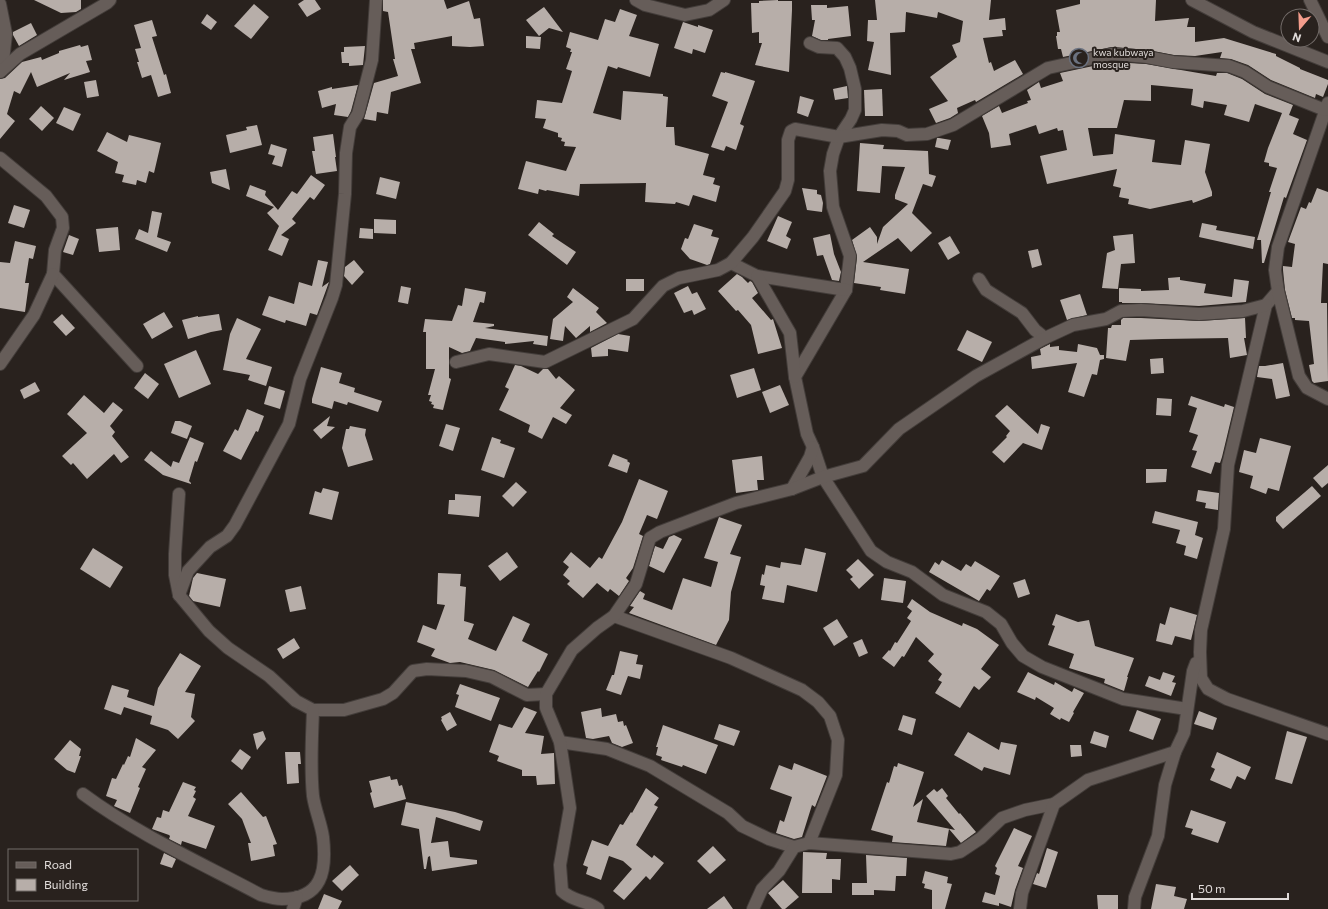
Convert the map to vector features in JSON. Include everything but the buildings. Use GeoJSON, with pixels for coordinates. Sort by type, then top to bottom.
{"type":"FeatureCollection","features":[{"type":"Feature","properties":{"kind":"street"},"geometry":{"type":"LineString","coordinates":[[1,71],[20,54],[110,0]]}},
{"type":"Feature","properties":{"kind":"street"},"geometry":{"type":"LineString","coordinates":[[179,595],[188,571],[210,547],[226,536],[235,525],[289,424],[300,379],[332,298],[336,285],[344,202],[346,153],[350,126],[358,114],[372,60],[376,0]]}},
{"type":"Feature","properties":{"kind":"street"},"geometry":{"type":"LineString","coordinates":[[636,0],[645,5],[685,15],[709,10],[724,0]]}},
{"type":"Feature","properties":{"kind":"street"},"geometry":{"type":"LineString","coordinates":[[1192,0],[1208,4],[1253,32],[1328,62]]}},
{"type":"Feature","properties":{"kind":"street"},"geometry":{"type":"LineString","coordinates":[[1310,0],[1328,37]]}},
{"type":"Feature","properties":{"kind":"street"},"geometry":{"type":"LineString","coordinates":[[0,4],[6,34],[1,71]]}},
{"type":"Feature","properties":{"kind":"street"},"geometry":{"type":"LineString","coordinates":[[795,377],[846,290],[850,256],[833,208],[830,171],[833,154],[839,137],[855,110],[855,89],[850,68],[845,57],[837,48],[819,48],[810,42]]}},
{"type":"Feature","properties":{"kind":"street"},"geometry":{"type":"LineString","coordinates":[[456,362],[489,354],[544,362],[633,319],[663,286],[679,278],[718,270],[730,263],[753,237],[785,191],[788,180],[788,140],[791,131],[795,129],[839,137],[882,130],[898,131],[907,135],[927,134],[953,125],[1048,68],[1112,54],[1148,57],[1173,62],[1229,66],[1245,72],[1268,87],[1326,106],[1278,247],[1275,270],[1278,291],[1299,376],[1307,388],[1328,399]]}},
{"type":"Feature","properties":{"kind":"street"},"geometry":{"type":"LineString","coordinates":[[0,158],[46,196],[62,217],[63,228],[55,250],[53,274],[34,315],[0,364]]}},
{"type":"Feature","properties":{"kind":"street"},"geometry":{"type":"LineString","coordinates":[[730,263],[757,276],[846,290]]}},
{"type":"Feature","properties":{"kind":"street"},"geometry":{"type":"LineString","coordinates":[[53,274],[137,366]]}},
{"type":"Feature","properties":{"kind":"street"},"geometry":{"type":"LineString","coordinates":[[757,276],[790,333],[795,377],[807,434],[823,477],[871,551],[887,562],[912,572],[943,595],[986,612],[1001,624],[1012,643],[1023,656],[1042,667],[1124,699],[1187,709]]}},
{"type":"Feature","properties":{"kind":"street"},"geometry":{"type":"LineString","coordinates":[[979,279],[986,290],[1022,313],[1035,330],[1045,338]]}},
{"type":"Feature","properties":{"kind":"street"},"geometry":{"type":"LineString","coordinates":[[1278,291],[1266,305],[1228,465],[1224,528],[1201,630],[1201,678],[1208,689],[1227,699],[1328,734]]}},
{"type":"Feature","properties":{"kind":"street"},"geometry":{"type":"LineString","coordinates":[[598,909],[593,905],[568,897],[562,892],[560,865],[570,808],[560,742],[546,708],[546,694],[572,650],[597,628],[614,616],[636,584],[650,538],[660,532],[736,503],[792,489],[823,477],[863,466],[899,429],[976,376],[1045,338],[1073,325],[1106,319],[1121,311],[1140,310],[1199,314],[1243,311],[1266,305]]}},
{"type":"Feature","properties":{"kind":"street"},"geometry":{"type":"LineString","coordinates":[[792,489],[810,457],[813,447]]}},
{"type":"Feature","properties":{"kind":"street"},"geometry":{"type":"LineString","coordinates":[[179,494],[175,554],[175,575],[179,595],[209,630],[223,643],[269,676],[296,701],[313,710],[344,710],[383,698],[393,693],[413,671],[427,669],[466,671],[492,677],[527,695],[546,694]]}},
{"type":"Feature","properties":{"kind":"street"},"geometry":{"type":"LineString","coordinates":[[614,616],[731,658],[802,690],[818,702],[830,716],[838,740],[836,775],[809,843]]}},
{"type":"Feature","properties":{"kind":"street"},"geometry":{"type":"LineString","coordinates":[[1134,909],[1135,897],[1158,836],[1165,785],[1175,752],[1184,733],[1193,671],[1200,652]]}},
{"type":"Feature","properties":{"kind":"street"},"geometry":{"type":"LineString","coordinates":[[83,794],[131,826],[261,895],[281,899],[308,894],[318,883],[324,870],[323,837],[313,798],[311,773],[313,710]]}},
{"type":"Feature","properties":{"kind":"street"},"geometry":{"type":"LineString","coordinates":[[560,742],[607,749],[650,766],[728,813],[742,826],[769,839],[794,847],[809,843],[950,854],[960,852],[981,838],[1002,818],[1025,810],[1054,804],[1088,780],[1175,752]]}},
{"type":"Feature","properties":{"kind":"street"},"geometry":{"type":"LineString","coordinates":[[1020,909],[1022,893],[1054,804]]}},
{"type":"Feature","properties":{"kind":"street"},"geometry":{"type":"LineString","coordinates":[[753,909],[762,889],[779,872],[794,847]]}},
{"type":"Feature","properties":{"kind":"street"},"geometry":{"type":"LineString","coordinates":[[293,909],[298,897]]}},
{"type":"Feature","properties":{"kind":"place","name":"kwa kubwaya mosque"},"geometry":{"type":"Point","coordinates":[1079,58]}}]}
